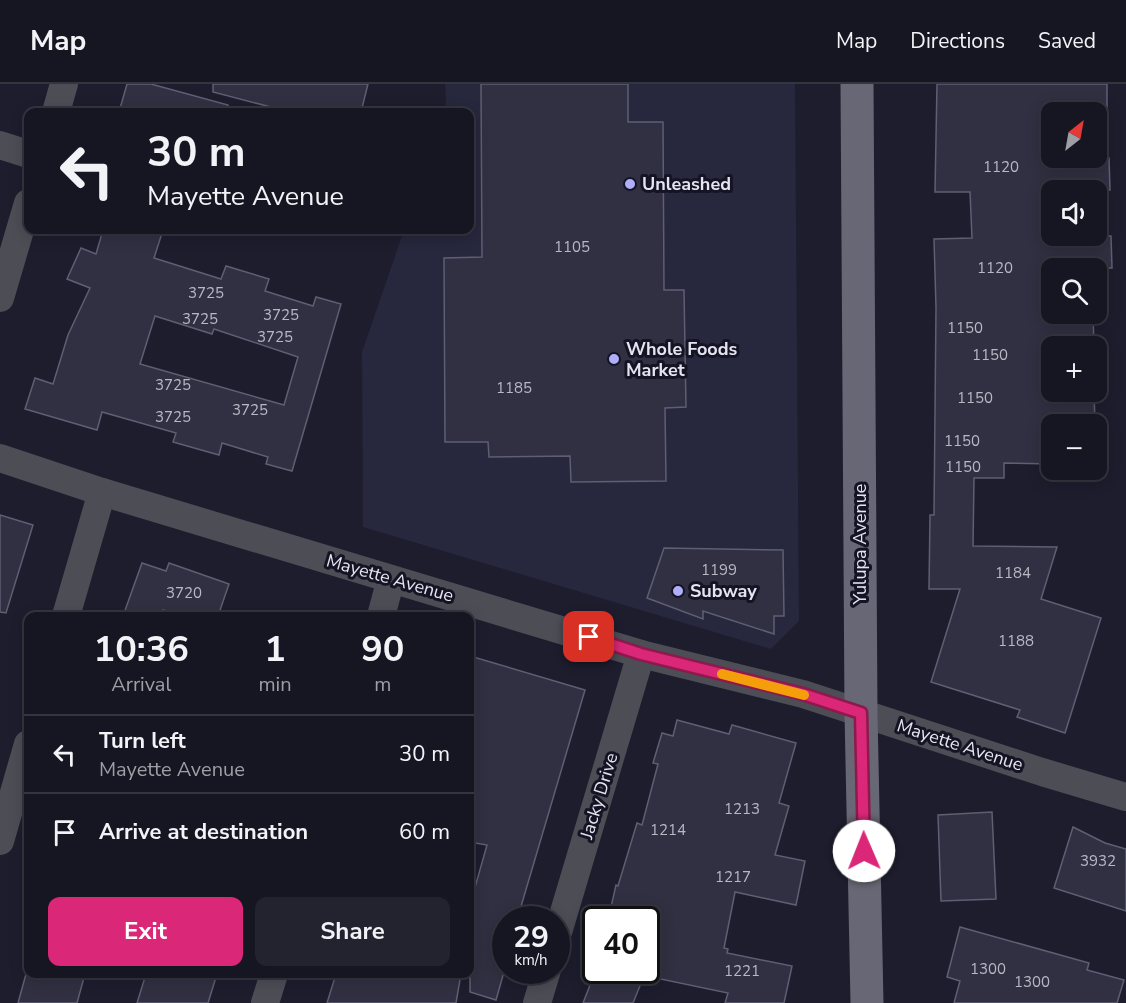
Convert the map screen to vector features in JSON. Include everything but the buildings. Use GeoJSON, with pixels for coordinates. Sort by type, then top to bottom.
{"type":"FeatureCollection","features":[{"type":"Feature","properties":{"kind":"street"},"geometry":{"type":"LineString","coordinates":[[57,108],[64,84]]}},
{"type":"Feature","properties":{"kind":"street","name":"Yulupa Avenue"},"geometry":{"type":"LineString","coordinates":[[857,84],[861,713],[867,1003]]}},
{"type":"Feature","properties":{"kind":"street"},"geometry":{"type":"LineString","coordinates":[[0,145],[24,153]]}},
{"type":"Feature","properties":{"kind":"street"},"geometry":{"type":"LineString","coordinates":[[0,298],[24,216]]}},
{"type":"Feature","properties":{"kind":"street","name":"Mayette Avenue"},"geometry":{"type":"LineString","coordinates":[[0,458],[102,492],[641,654],[803,694],[1126,797]]}},
{"type":"Feature","properties":{"kind":"street"},"geometry":{"type":"LineString","coordinates":[[67,612],[102,492]]}},
{"type":"Feature","properties":{"kind":"street"},"geometry":{"type":"LineString","coordinates":[[382,612],[392,579]]}},
{"type":"Feature","properties":{"kind":"street","name":"Jacky Drive"},"geometry":{"type":"LineString","coordinates":[[566,906],[641,654]]}},
{"type":"Feature","properties":{"kind":"street"},"geometry":{"type":"LineString","coordinates":[[0,841],[24,758]]}},
{"type":"Feature","properties":{"kind":"street"},"geometry":{"type":"LineString","coordinates":[[265,1003],[273,978]]}},
{"type":"Feature","properties":{"kind":"street"},"geometry":{"type":"LineString","coordinates":[[537,1003],[543,984]]}},
{"type":"Feature","properties":{"kind":"shaded area"},"geometry":{"type":"Polygon","coordinates":[[[445,84],[795,84],[799,621],[771,649],[363,527],[362,352],[403,234],[474,234],[474,108],[444,108],[445,84]]]}},
{"type":"Feature","properties":{"kind":"slow traffic"},"geometry":{"type":"LineString","coordinates":[[722,674],[804,695]]}},
{"type":"Feature","properties":{"kind":"place","name":"Unleashed"},"geometry":{"type":"Point","coordinates":[630,184]}},
{"type":"Feature","properties":{"kind":"place","name":"Whole Foods Market"},"geometry":{"type":"Point","coordinates":[614,359]}},
{"type":"Feature","properties":{"kind":"place","name":"Subway"},"geometry":{"type":"Point","coordinates":[678,591]}},
{"type":"Feature","properties":{"kind":"route"},"geometry":{"type":"LineString","coordinates":[[589,637],[641,654],[803,694],[861,713],[864,851]]}}]}
